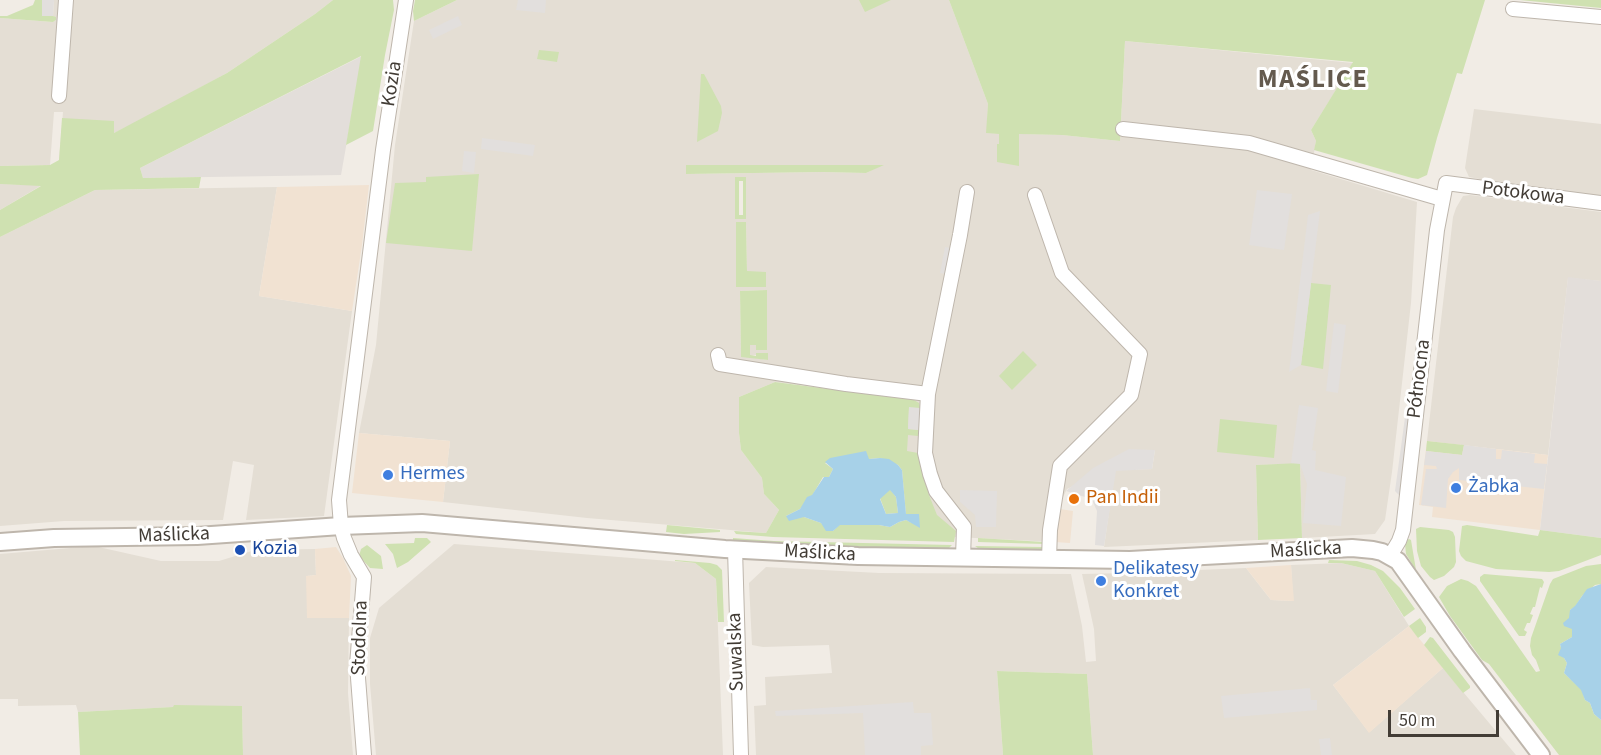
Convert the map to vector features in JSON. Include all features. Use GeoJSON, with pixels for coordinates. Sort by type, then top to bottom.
{"type":"FeatureCollection","features":[{"type":"Feature","properties":{"kind":"street"},"geometry":{"type":"LineString","coordinates":[[60,96],[66,0]]}},
{"type":"Feature","properties":{"kind":"street","name":"Kozia"},"geometry":{"type":"LineString","coordinates":[[341,526],[339,500],[374,218],[406,0]]}},
{"type":"Feature","properties":{"kind":"street"},"geometry":{"type":"LineString","coordinates":[[1513,9],[1601,16]]}},
{"type":"Feature","properties":{"kind":"street"},"geometry":{"type":"LineString","coordinates":[[1124,129],[1255,145],[1442,199]]}},
{"type":"Feature","properties":{"kind":"street","name":"Północna"},"geometry":{"type":"LineString","coordinates":[[1390,556],[1400,541],[1403,530],[1437,230],[1446,183]]}},
{"type":"Feature","properties":{"kind":"street","name":"Potokowa"},"geometry":{"type":"LineString","coordinates":[[1446,183],[1601,203]]}},
{"type":"Feature","properties":{"kind":"street"},"geometry":{"type":"LineString","coordinates":[[963,558],[964,526],[936,491],[925,453],[928,394],[967,192]]}},
{"type":"Feature","properties":{"kind":"street"},"geometry":{"type":"LineString","coordinates":[[1035,195],[1062,273],[1140,354],[1131,395],[1060,466],[1050,530],[1049,559]]}},
{"type":"Feature","properties":{"kind":"street"},"geometry":{"type":"LineString","coordinates":[[718,355],[720,364],[846,384],[928,394]]}},
{"type":"Feature","properties":{"kind":"street","name":"Maślicka"},"geometry":{"type":"LineString","coordinates":[[0,542],[54,538],[197,536],[341,526],[436,523],[812,555],[1130,560],[1352,548],[1373,550],[1390,556]]}},
{"type":"Feature","properties":{"kind":"street","name":"Stodolna"},"geometry":{"type":"LineString","coordinates":[[341,526],[351,555],[364,577],[357,665],[364,755]]}},
{"type":"Feature","properties":{"kind":"street","name":"Suwalska"},"geometry":{"type":"LineString","coordinates":[[735,549],[741,755]]}},
{"type":"Feature","properties":{"kind":"street"},"geometry":{"type":"LineString","coordinates":[[1390,556],[1398,561],[1462,651],[1541,755]]}},
{"type":"Feature","properties":{"kind":"shaded area"},"geometry":{"type":"Polygon","coordinates":[[[42,0],[54,0],[53,16],[42,16],[42,0]]]}},
{"type":"Feature","properties":{"kind":"shaded area"},"geometry":{"type":"Polygon","coordinates":[[[54,0],[333,0],[227,73],[149,116],[59,160],[63,112],[54,112],[50,165],[0,166],[0,18],[53,22],[56,20],[53,16],[54,0]]]}},
{"type":"Feature","properties":{"kind":"shaded area"},"geometry":{"type":"Polygon","coordinates":[[[457,0],[949,0],[988,104],[987,133],[1062,135],[1120,141],[1125,41],[1353,63],[1311,130],[1316,141],[1311,170],[1417,202],[1411,303],[1385,520],[1375,534],[1302,538],[1300,464],[1256,465],[1258,540],[1104,547],[1115,470],[1152,469],[1155,450],[1067,489],[1062,499],[1055,542],[955,537],[935,516],[890,430],[892,397],[775,382],[739,397],[741,450],[762,478],[764,494],[779,510],[766,533],[587,518],[443,502],[450,441],[359,433],[376,345],[395,145],[414,21],[457,0]],[[686,165],[686,174],[866,173],[882,165],[686,165]],[[735,177],[736,219],[746,219],[746,177],[735,177]],[[736,222],[736,287],[747,272],[746,223],[736,222]],[[766,290],[740,291],[741,356],[768,360],[767,353],[750,356],[749,345],[756,345],[767,350],[766,290]]]}},
{"type":"Feature","properties":{"kind":"shaded area"},"geometry":{"type":"Polygon","coordinates":[[[518,0],[546,0],[545,13],[516,10],[518,0]]]}},
{"type":"Feature","properties":{"kind":"shaded area"},"geometry":{"type":"Polygon","coordinates":[[[458,16],[462,25],[433,39],[429,30],[458,16]]]}},
{"type":"Feature","properties":{"kind":"shaded area"},"geometry":{"type":"Polygon","coordinates":[[[362,56],[341,175],[143,178],[140,168],[362,56]]]}},
{"type":"Feature","properties":{"kind":"shaded area"},"geometry":{"type":"Polygon","coordinates":[[[1474,109],[1601,124],[1601,197],[1516,186],[1469,177],[1465,168],[1474,109]]]}},
{"type":"Feature","properties":{"kind":"shaded area"},"geometry":{"type":"Polygon","coordinates":[[[482,138],[535,145],[533,156],[481,149],[482,138]]]}},
{"type":"Feature","properties":{"kind":"shaded area"},"geometry":{"type":"Polygon","coordinates":[[[464,151],[476,152],[474,173],[462,171],[464,151]]]}},
{"type":"Feature","properties":{"kind":"shaded area"},"geometry":{"type":"Polygon","coordinates":[[[0,184],[42,185],[0,210],[0,184]]]}},
{"type":"Feature","properties":{"kind":"shaded area"},"geometry":{"type":"Polygon","coordinates":[[[369,185],[352,311],[259,296],[277,187],[369,185]]]}},
{"type":"Feature","properties":{"kind":"shaded area"},"geometry":{"type":"Polygon","coordinates":[[[277,187],[259,296],[352,311],[324,516],[246,520],[254,465],[233,461],[223,520],[64,521],[0,526],[0,237],[95,190],[277,187]]]}},
{"type":"Feature","properties":{"kind":"shaded area"},"geometry":{"type":"Polygon","coordinates":[[[1257,190],[1292,194],[1284,250],[1249,245],[1257,190]]]}},
{"type":"Feature","properties":{"kind":"shaded area"},"geometry":{"type":"Polygon","coordinates":[[[1463,196],[1601,212],[1601,281],[1568,278],[1548,455],[1427,441],[1453,217],[1463,196]]]}},
{"type":"Feature","properties":{"kind":"shaded area"},"geometry":{"type":"Polygon","coordinates":[[[1320,211],[1301,365],[1289,372],[1308,215],[1320,211]]]}},
{"type":"Feature","properties":{"kind":"shaded area"},"geometry":{"type":"Polygon","coordinates":[[[945,247],[950,248],[946,274],[940,273],[945,247]]]}},
{"type":"Feature","properties":{"kind":"shaded area"},"geometry":{"type":"Polygon","coordinates":[[[1568,277],[1601,281],[1601,538],[1540,530],[1568,277]]]}},
{"type":"Feature","properties":{"kind":"shaded area"},"geometry":{"type":"Polygon","coordinates":[[[1334,323],[1346,325],[1338,393],[1326,391],[1334,323]]]}},
{"type":"Feature","properties":{"kind":"shaded area"},"geometry":{"type":"Polygon","coordinates":[[[1299,405],[1318,408],[1312,450],[1316,451],[1315,470],[1346,477],[1341,526],[1303,523],[1307,484],[1300,464],[1291,463],[1299,405]]]}},
{"type":"Feature","properties":{"kind":"shaded area"},"geometry":{"type":"Polygon","coordinates":[[[909,407],[920,408],[919,430],[908,429],[909,407]]]}},
{"type":"Feature","properties":{"kind":"shaded area"},"geometry":{"type":"Polygon","coordinates":[[[1406,410],[1411,411],[1401,497],[1395,491],[1406,410]]]}},
{"type":"Feature","properties":{"kind":"shaded area"},"geometry":{"type":"Polygon","coordinates":[[[359,433],[450,441],[443,502],[352,493],[359,433]]]}},
{"type":"Feature","properties":{"kind":"shaded area"},"geometry":{"type":"Polygon","coordinates":[[[1427,441],[1548,455],[1540,530],[1432,517],[1433,507],[1419,505],[1427,441]]]}},
{"type":"Feature","properties":{"kind":"shaded area"},"geometry":{"type":"Polygon","coordinates":[[[1464,445],[1496,449],[1496,459],[1501,459],[1502,450],[1535,454],[1534,463],[1547,464],[1544,489],[1459,480],[1459,468],[1448,479],[1446,508],[1421,505],[1426,469],[1437,469],[1436,466],[1424,465],[1426,451],[1462,455],[1464,445]]]}},
{"type":"Feature","properties":{"kind":"shaded area"},"geometry":{"type":"Polygon","coordinates":[[[1129,449],[1155,450],[1152,469],[1116,471],[1104,546],[1095,545],[1097,511],[1092,500],[1066,491],[1093,468],[1129,449]]]}},
{"type":"Feature","properties":{"kind":"shaded area"},"geometry":{"type":"Polygon","coordinates":[[[960,490],[997,491],[996,527],[976,527],[975,515],[960,502],[960,490]]]}},
{"type":"Feature","properties":{"kind":"shaded area"},"geometry":{"type":"Polygon","coordinates":[[[1060,509],[1073,511],[1070,543],[1055,542],[1060,509]]]}},
{"type":"Feature","properties":{"kind":"shaded area"},"geometry":{"type":"Polygon","coordinates":[[[454,544],[695,563],[716,579],[723,755],[376,755],[370,684],[370,638],[379,608],[454,544]]]}},
{"type":"Feature","properties":{"kind":"shaded area"},"geometry":{"type":"Polygon","coordinates":[[[94,546],[161,561],[219,561],[255,550],[315,549],[316,575],[307,576],[307,618],[349,618],[348,693],[353,755],[243,755],[242,706],[78,712],[76,705],[18,706],[18,699],[0,699],[0,554],[94,546]]]}},
{"type":"Feature","properties":{"kind":"shaded area"},"geometry":{"type":"Polygon","coordinates":[[[336,547],[351,576],[349,618],[307,618],[306,576],[316,575],[315,549],[336,547]]]}},
{"type":"Feature","properties":{"kind":"shaded area"},"geometry":{"type":"Polygon","coordinates":[[[1341,563],[1375,571],[1409,626],[1333,685],[1369,732],[1443,668],[1516,755],[1093,755],[1087,674],[997,671],[1003,755],[756,755],[754,706],[766,705],[765,677],[832,673],[829,645],[763,647],[752,645],[749,583],[766,567],[879,573],[1071,574],[1082,626],[1086,662],[1096,661],[1094,629],[1082,574],[1246,568],[1271,600],[1293,601],[1291,565],[1341,563]]]}},
{"type":"Feature","properties":{"kind":"shaded area"},"geometry":{"type":"Polygon","coordinates":[[[1291,565],[1294,601],[1271,600],[1246,568],[1291,565]]]}},
{"type":"Feature","properties":{"kind":"shaded area"},"geometry":{"type":"Polygon","coordinates":[[[1409,626],[1443,668],[1369,733],[1333,685],[1409,626]]]}},
{"type":"Feature","properties":{"kind":"shaded area"},"geometry":{"type":"Polygon","coordinates":[[[1310,688],[1311,700],[1317,700],[1317,710],[1224,718],[1221,696],[1310,688]]]}},
{"type":"Feature","properties":{"kind":"shaded area"},"geometry":{"type":"Polygon","coordinates":[[[913,702],[914,713],[931,713],[933,745],[921,746],[921,755],[865,755],[863,713],[776,716],[775,711],[913,702]]]}},
{"type":"Feature","properties":{"kind":"shaded area"},"geometry":{"type":"Polygon","coordinates":[[[1330,738],[1332,755],[1321,755],[1319,739],[1330,738]]]}},
{"type":"Feature","properties":{"kind":"green space"},"geometry":{"type":"Polygon","coordinates":[[[35,0],[42,0],[42,16],[53,16],[56,20],[53,22],[0,18],[0,16],[7,16],[33,5],[35,0]]]}},
{"type":"Feature","properties":{"kind":"green space"},"geometry":{"type":"Polygon","coordinates":[[[333,0],[393,0],[394,10],[373,131],[346,145],[361,56],[140,168],[143,178],[201,177],[199,188],[95,190],[0,237],[0,210],[41,186],[0,184],[0,166],[50,165],[59,160],[62,118],[114,121],[114,133],[227,73],[333,0]]]}},
{"type":"Feature","properties":{"kind":"green space"},"geometry":{"type":"Polygon","coordinates":[[[415,0],[457,0],[414,21],[415,0]]]}},
{"type":"Feature","properties":{"kind":"green space"},"geometry":{"type":"Polygon","coordinates":[[[859,0],[891,0],[865,12],[859,0]]]}},
{"type":"Feature","properties":{"kind":"green space"},"geometry":{"type":"Polygon","coordinates":[[[949,0],[1485,0],[1462,74],[1457,73],[1427,175],[1418,179],[1314,150],[1316,141],[1311,130],[1353,62],[1125,41],[1120,141],[1062,135],[1019,134],[1019,166],[997,162],[999,134],[986,133],[988,104],[949,0]]]}},
{"type":"Feature","properties":{"kind":"green space"},"geometry":{"type":"Polygon","coordinates":[[[1520,0],[1601,0],[1601,8],[1520,0]]]}},
{"type":"Feature","properties":{"kind":"green space"},"geometry":{"type":"Polygon","coordinates":[[[539,50],[559,52],[557,62],[537,59],[539,50]]]}},
{"type":"Feature","properties":{"kind":"green space"},"geometry":{"type":"Polygon","coordinates":[[[701,74],[704,74],[721,106],[722,113],[718,131],[697,142],[701,74]]]}},
{"type":"Feature","properties":{"kind":"green space"},"geometry":{"type":"Polygon","coordinates":[[[686,165],[884,165],[866,173],[686,174],[686,165]]]}},
{"type":"Feature","properties":{"kind":"green space"},"geometry":{"type":"Polygon","coordinates":[[[479,174],[472,251],[386,243],[395,183],[426,182],[426,177],[479,174]]]}},
{"type":"Feature","properties":{"kind":"green space"},"geometry":{"type":"Polygon","coordinates":[[[735,177],[746,177],[746,219],[735,219],[735,177]],[[739,181],[739,215],[743,215],[743,181],[739,181]]]}},
{"type":"Feature","properties":{"kind":"green space"},"geometry":{"type":"Polygon","coordinates":[[[736,222],[746,222],[747,271],[766,272],[766,287],[736,287],[736,222]]]}},
{"type":"Feature","properties":{"kind":"green space"},"geometry":{"type":"Polygon","coordinates":[[[1311,283],[1331,285],[1323,369],[1301,365],[1311,283]]]}},
{"type":"Feature","properties":{"kind":"green space"},"geometry":{"type":"Polygon","coordinates":[[[767,290],[767,350],[756,350],[756,345],[750,345],[750,355],[768,353],[768,360],[741,357],[740,291],[767,290]]]}},
{"type":"Feature","properties":{"kind":"green space"},"geometry":{"type":"Polygon","coordinates":[[[1023,351],[1037,365],[1012,390],[999,376],[1023,351]]]}},
{"type":"Feature","properties":{"kind":"green space"},"geometry":{"type":"Polygon","coordinates":[[[775,382],[914,400],[919,403],[920,408],[909,408],[908,429],[919,430],[918,436],[908,435],[907,451],[918,453],[937,515],[956,531],[954,542],[736,534],[734,531],[766,533],[779,510],[764,494],[762,478],[741,450],[739,397],[775,382]],[[880,458],[825,463],[833,469],[829,477],[823,477],[812,496],[800,509],[786,516],[804,517],[821,523],[833,531],[839,525],[890,527],[906,520],[912,523],[906,515],[902,470],[898,465],[880,458]]]}},
{"type":"Feature","properties":{"kind":"green space"},"geometry":{"type":"Polygon","coordinates":[[[1220,419],[1277,425],[1274,458],[1217,452],[1220,419]]]}},
{"type":"Feature","properties":{"kind":"green space"},"geometry":{"type":"Polygon","coordinates":[[[1427,441],[1464,445],[1462,455],[1426,451],[1427,441]]]}},
{"type":"Feature","properties":{"kind":"green space"},"geometry":{"type":"Polygon","coordinates":[[[1300,463],[1302,538],[1258,540],[1256,465],[1300,463]]]}},
{"type":"Feature","properties":{"kind":"green space"},"geometry":{"type":"Polygon","coordinates":[[[890,489],[896,497],[898,513],[886,514],[880,498],[890,489]]]}},
{"type":"Feature","properties":{"kind":"green space"},"geometry":{"type":"Polygon","coordinates":[[[667,525],[720,530],[720,532],[684,534],[666,532],[667,525]]]}},
{"type":"Feature","properties":{"kind":"green space"},"geometry":{"type":"Polygon","coordinates":[[[1462,526],[1538,536],[1540,530],[1601,538],[1601,555],[1559,571],[1496,569],[1466,561],[1461,556],[1459,551],[1462,526]]]}},
{"type":"Feature","properties":{"kind":"green space"},"geometry":{"type":"Polygon","coordinates":[[[1420,527],[1449,530],[1455,537],[1456,562],[1454,567],[1444,576],[1434,580],[1421,566],[1417,551],[1416,529],[1420,527]]]}},
{"type":"Feature","properties":{"kind":"green space"},"geometry":{"type":"Polygon","coordinates":[[[415,538],[427,538],[431,542],[408,562],[397,568],[393,554],[385,544],[414,543],[415,538]]]}},
{"type":"Feature","properties":{"kind":"green space"},"geometry":{"type":"Polygon","coordinates":[[[733,538],[952,545],[943,550],[858,548],[739,543],[733,538]]]}},
{"type":"Feature","properties":{"kind":"green space"},"geometry":{"type":"Polygon","coordinates":[[[978,538],[1044,542],[1044,544],[978,542],[978,538]]]}},
{"type":"Feature","properties":{"kind":"green space"},"geometry":{"type":"Polygon","coordinates":[[[1409,539],[1416,570],[1406,554],[1405,544],[1409,539]]]}},
{"type":"Feature","properties":{"kind":"green space"},"geometry":{"type":"Polygon","coordinates":[[[367,545],[381,556],[383,569],[370,568],[359,556],[361,549],[367,545]]]}},
{"type":"Feature","properties":{"kind":"green space"},"geometry":{"type":"Polygon","coordinates":[[[975,546],[1043,547],[1040,552],[982,551],[975,546]]]}},
{"type":"Feature","properties":{"kind":"green space"},"geometry":{"type":"Polygon","coordinates":[[[675,560],[710,563],[722,570],[724,622],[718,622],[716,579],[695,563],[675,560]]]}},
{"type":"Feature","properties":{"kind":"green space"},"geometry":{"type":"Polygon","coordinates":[[[1329,560],[1357,561],[1383,571],[1400,588],[1415,609],[1404,617],[1375,571],[1341,563],[1328,563],[1329,560]]]}},
{"type":"Feature","properties":{"kind":"green space"},"geometry":{"type":"Polygon","coordinates":[[[1601,564],[1601,584],[1595,585],[1570,610],[1572,637],[1560,644],[1567,663],[1564,673],[1582,690],[1585,700],[1590,703],[1594,714],[1601,720],[1601,755],[1559,755],[1489,664],[1482,660],[1439,597],[1447,586],[1461,579],[1476,586],[1536,672],[1540,671],[1532,655],[1531,638],[1553,579],[1586,566],[1601,564]]]}},
{"type":"Feature","properties":{"kind":"green space"},"geometry":{"type":"Polygon","coordinates":[[[1484,574],[1542,579],[1544,582],[1530,614],[1533,615],[1530,623],[1527,623],[1524,630],[1527,632],[1525,636],[1519,636],[1480,581],[1480,577],[1484,574]]]}},
{"type":"Feature","properties":{"kind":"green space"},"geometry":{"type":"Polygon","coordinates":[[[1420,618],[1426,627],[1426,632],[1418,638],[1409,626],[1420,618]]]}},
{"type":"Feature","properties":{"kind":"green space"},"geometry":{"type":"Polygon","coordinates":[[[1430,637],[1470,686],[1463,693],[1424,645],[1430,637]]]}},
{"type":"Feature","properties":{"kind":"green space"},"geometry":{"type":"Polygon","coordinates":[[[997,671],[1087,674],[1093,755],[1003,755],[997,671]]]}},
{"type":"Feature","properties":{"kind":"green space"},"geometry":{"type":"Polygon","coordinates":[[[174,705],[242,706],[243,755],[80,755],[78,712],[173,707],[174,705]]]}},
{"type":"Feature","properties":{"kind":"water"},"geometry":{"type":"Polygon","coordinates":[[[866,451],[869,459],[889,459],[898,465],[902,470],[906,514],[919,514],[920,528],[906,520],[890,527],[840,525],[833,531],[826,531],[821,523],[804,517],[789,521],[786,516],[800,509],[824,477],[829,477],[833,469],[825,462],[830,458],[866,451]],[[890,490],[880,499],[886,514],[898,513],[896,497],[890,490]]]}},
{"type":"Feature","properties":{"kind":"water"},"geometry":{"type":"Polygon","coordinates":[[[1601,584],[1601,720],[1594,714],[1581,690],[1564,673],[1567,663],[1558,655],[1560,644],[1572,637],[1572,629],[1564,626],[1563,623],[1569,618],[1570,610],[1587,589],[1601,584]]]}},
{"type":"Feature","properties":{"kind":"place","name":"Hermes"},"geometry":{"type":"Point","coordinates":[388,475]}},
{"type":"Feature","properties":{"kind":"place","name":"Żabka"},"geometry":{"type":"Point","coordinates":[1456,488]}},
{"type":"Feature","properties":{"kind":"place","name":"Pan Indii"},"geometry":{"type":"Point","coordinates":[1074,499]}},
{"type":"Feature","properties":{"kind":"place","name":"Kozia"},"geometry":{"type":"Point","coordinates":[240,550]}},
{"type":"Feature","properties":{"kind":"place","name":"Delikatesy Konkret"},"geometry":{"type":"Point","coordinates":[1101,581]}},
{"type":"Feature","properties":{"kind":"district","name":"MAŚLICE"},"geometry":{"type":"Point","coordinates":[1313,81]}}]}
